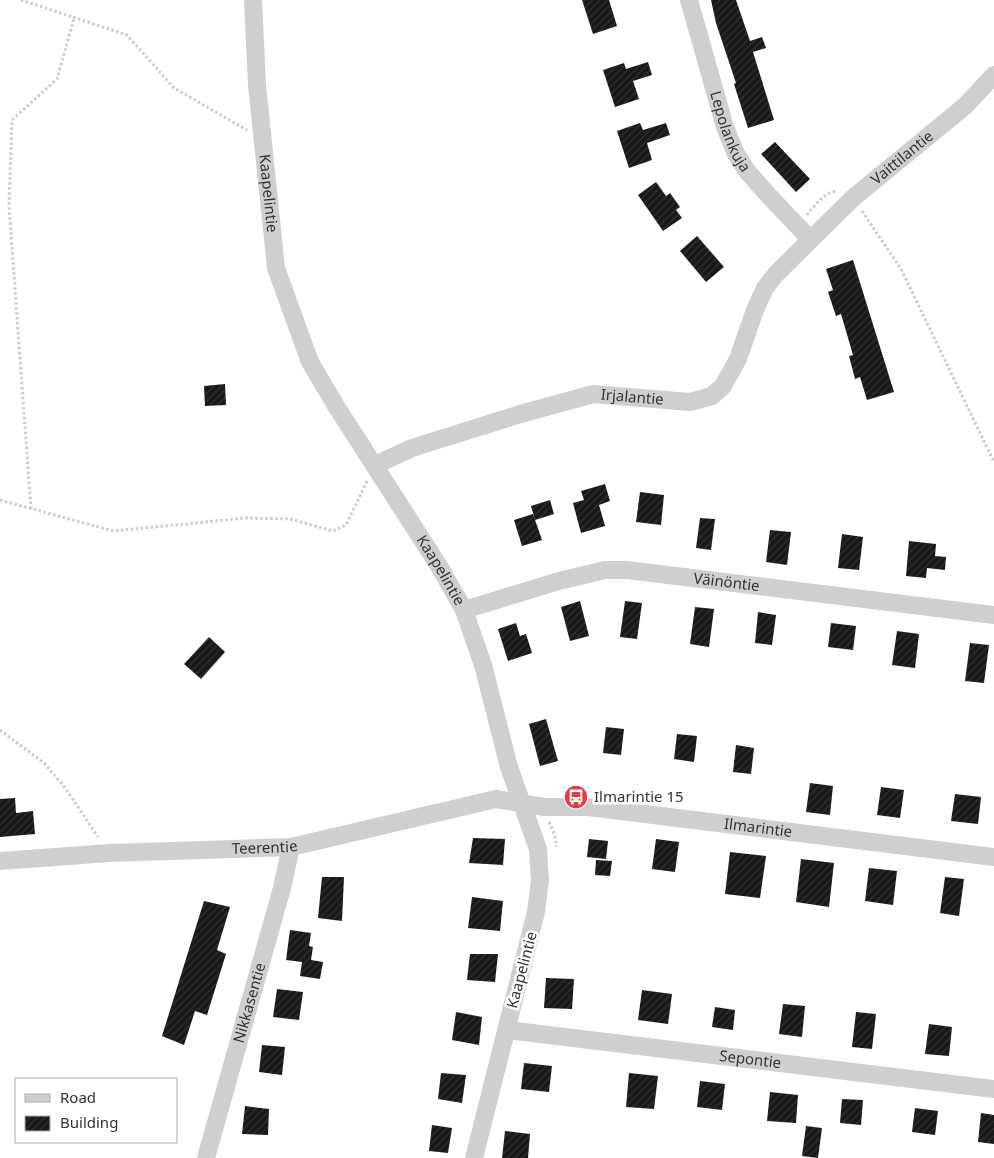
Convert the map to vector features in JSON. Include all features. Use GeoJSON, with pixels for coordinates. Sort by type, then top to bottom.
{"type":"FeatureCollection","features":[{"type":"Feature","properties":{"kind":"street","name":"Kaapelintie"},"geometry":{"type":"LineString","coordinates":[[253,0],[257,85],[276,268],[310,362],[464,610],[483,665],[509,767],[538,849],[540,880],[536,912],[474,1158]]}},
{"type":"Feature","properties":{"kind":"street","name":"Lepolankuja"},"geometry":{"type":"LineString","coordinates":[[689,0],[725,127],[736,154],[747,171],[804,233]]}},
{"type":"Feature","properties":{"kind":"street","name":"Vaittilantie"},"geometry":{"type":"LineString","coordinates":[[804,233],[853,198],[965,106],[994,76]]}},
{"type":"Feature","properties":{"kind":"street","name":"Irjalantie"},"geometry":{"type":"LineString","coordinates":[[375,465],[412,448],[517,415],[593,394],[690,402],[712,396],[724,386],[738,359],[755,310],[765,288],[804,233]]}},
{"type":"Feature","properties":{"kind":"street","name":"Väinöntie"},"geometry":{"type":"LineString","coordinates":[[464,610],[559,581],[605,570],[627,570],[994,615]]}},
{"type":"Feature","properties":{"kind":"street","name":"Teerentie"},"geometry":{"type":"LineString","coordinates":[[0,861],[109,853],[291,847],[496,799],[523,804]]}},
{"type":"Feature","properties":{"kind":"street","name":"Ilmarintie"},"geometry":{"type":"LineString","coordinates":[[523,804],[544,807],[588,807],[994,857]]}},
{"type":"Feature","properties":{"kind":"street","name":"Nikkasentie"},"geometry":{"type":"LineString","coordinates":[[206,1158],[282,888],[291,847]]}},
{"type":"Feature","properties":{"kind":"street","name":"Sepontie"},"geometry":{"type":"LineString","coordinates":[[507,1030],[994,1089]]}},
{"type":"Feature","properties":{"kind":"path"},"geometry":{"type":"LineString","coordinates":[[22,0],[127,35],[174,88],[262,139]]}},
{"type":"Feature","properties":{"kind":"path"},"geometry":{"type":"LineString","coordinates":[[31,508],[9,206],[12,120],[57,78],[74,18]]}},
{"type":"Feature","properties":{"kind":"path"},"geometry":{"type":"LineString","coordinates":[[804,233],[818,202],[833,191],[846,190],[902,269],[994,462]]}},
{"type":"Feature","properties":{"kind":"path"},"geometry":{"type":"LineString","coordinates":[[0,500],[113,530],[246,518],[290,519],[333,531],[346,525],[375,465]]}},
{"type":"Feature","properties":{"kind":"path"},"geometry":{"type":"LineString","coordinates":[[0,730],[44,763],[66,789],[109,853]]}},
{"type":"Feature","properties":{"kind":"building"},"geometry":{"type":"Polygon","coordinates":[[[582,0],[609,0],[617,26],[593,34],[582,0]]]}},
{"type":"Feature","properties":{"kind":"building"},"geometry":{"type":"Polygon","coordinates":[[[711,0],[736,0],[750,41],[762,37],[766,48],[753,52],[774,120],[748,128],[734,84],[736,83],[716,23],[711,0]]]}},
{"type":"Feature","properties":{"kind":"building"},"geometry":{"type":"Polygon","coordinates":[[[648,62],[652,75],[633,81],[639,99],[615,107],[603,70],[624,63],[626,69],[648,62]]]}},
{"type":"Feature","properties":{"kind":"building"},"geometry":{"type":"Polygon","coordinates":[[[640,123],[643,130],[666,123],[670,135],[647,143],[652,160],[629,168],[617,131],[640,123]]]}},
{"type":"Feature","properties":{"kind":"building"},"geometry":{"type":"Polygon","coordinates":[[[775,142],[810,179],[796,192],[761,154],[775,142]]]}},
{"type":"Feature","properties":{"kind":"building"},"geometry":{"type":"Polygon","coordinates":[[[656,182],[666,196],[670,193],[680,207],[676,210],[682,218],[663,231],[638,195],[656,182]]]}},
{"type":"Feature","properties":{"kind":"building"},"geometry":{"type":"Polygon","coordinates":[[[697,236],[724,267],[706,282],[680,251],[697,236]]]}},
{"type":"Feature","properties":{"kind":"building"},"geometry":{"type":"Polygon","coordinates":[[[853,260],[894,392],[867,400],[860,377],[855,379],[849,356],[853,355],[841,314],[836,316],[828,292],[833,290],[826,269],[853,260]]]}},
{"type":"Feature","properties":{"kind":"building"},"geometry":{"type":"Polygon","coordinates":[[[225,384],[226,405],[205,406],[204,386],[225,384]]]}},
{"type":"Feature","properties":{"kind":"building"},"geometry":{"type":"Polygon","coordinates":[[[605,484],[610,501],[599,505],[605,526],[581,533],[573,503],[584,500],[581,491],[605,484]]]}},
{"type":"Feature","properties":{"kind":"building"},"geometry":{"type":"Polygon","coordinates":[[[640,492],[664,495],[661,525],[636,522],[640,492]]]}},
{"type":"Feature","properties":{"kind":"building"},"geometry":{"type":"Polygon","coordinates":[[[550,500],[554,514],[535,520],[531,506],[550,500]]]}},
{"type":"Feature","properties":{"kind":"building"},"geometry":{"type":"Polygon","coordinates":[[[533,514],[542,540],[522,546],[514,520],[533,514]]]}},
{"type":"Feature","properties":{"kind":"building"},"geometry":{"type":"Polygon","coordinates":[[[700,518],[715,519],[711,550],[696,548],[700,518]]]}},
{"type":"Feature","properties":{"kind":"building"},"geometry":{"type":"Polygon","coordinates":[[[770,530],[791,532],[787,565],[766,562],[770,530]]]}},
{"type":"Feature","properties":{"kind":"building"},"geometry":{"type":"Polygon","coordinates":[[[842,534],[863,537],[859,570],[838,568],[842,534]]]}},
{"type":"Feature","properties":{"kind":"building"},"geometry":{"type":"Polygon","coordinates":[[[909,541],[936,544],[935,556],[946,557],[945,570],[927,568],[926,578],[906,576],[909,541]]]}},
{"type":"Feature","properties":{"kind":"building"},"geometry":{"type":"Polygon","coordinates":[[[580,601],[589,636],[570,641],[561,607],[580,601]]]}},
{"type":"Feature","properties":{"kind":"building"},"geometry":{"type":"Polygon","coordinates":[[[625,601],[642,603],[637,639],[620,637],[625,601]]]}},
{"type":"Feature","properties":{"kind":"building"},"geometry":{"type":"Polygon","coordinates":[[[695,607],[714,609],[709,647],[690,644],[695,607]]]}},
{"type":"Feature","properties":{"kind":"building"},"geometry":{"type":"Polygon","coordinates":[[[758,612],[776,615],[772,645],[755,643],[758,612]]]}},
{"type":"Feature","properties":{"kind":"building"},"geometry":{"type":"Polygon","coordinates":[[[516,623],[520,636],[526,634],[532,653],[508,661],[498,629],[516,623]]]}},
{"type":"Feature","properties":{"kind":"building"},"geometry":{"type":"Polygon","coordinates":[[[831,623],[856,626],[853,650],[828,647],[831,623]]]}},
{"type":"Feature","properties":{"kind":"building"},"geometry":{"type":"Polygon","coordinates":[[[897,631],[919,634],[915,668],[892,665],[897,631]]]}},
{"type":"Feature","properties":{"kind":"building"},"geometry":{"type":"Polygon","coordinates":[[[209,637],[225,652],[201,679],[184,664],[209,637]]]}},
{"type":"Feature","properties":{"kind":"building"},"geometry":{"type":"Polygon","coordinates":[[[970,643],[989,645],[984,683],[965,681],[970,643]]]}},
{"type":"Feature","properties":{"kind":"building"},"geometry":{"type":"Polygon","coordinates":[[[546,719],[558,761],[540,766],[529,724],[546,719]]]}},
{"type":"Feature","properties":{"kind":"building"},"geometry":{"type":"Polygon","coordinates":[[[606,727],[624,729],[621,755],[603,753],[606,727]]]}},
{"type":"Feature","properties":{"kind":"building"},"geometry":{"type":"Polygon","coordinates":[[[677,734],[697,736],[694,762],[674,759],[677,734]]]}},
{"type":"Feature","properties":{"kind":"building"},"geometry":{"type":"Polygon","coordinates":[[[736,745],[754,748],[751,774],[733,772],[736,745]]]}},
{"type":"Feature","properties":{"kind":"building"},"geometry":{"type":"Polygon","coordinates":[[[810,783],[833,786],[830,815],[806,812],[810,783]]]}},
{"type":"Feature","properties":{"kind":"building"},"geometry":{"type":"Polygon","coordinates":[[[881,787],[904,790],[900,818],[877,815],[881,787]]]}},
{"type":"Feature","properties":{"kind":"building"},"geometry":{"type":"Polygon","coordinates":[[[955,794],[981,797],[978,824],[951,821],[955,794]]]}},
{"type":"Feature","properties":{"kind":"building"},"geometry":{"type":"Polygon","coordinates":[[[15,798],[16,813],[33,811],[35,834],[0,837],[0,799],[15,798]]]}},
{"type":"Feature","properties":{"kind":"building"},"geometry":{"type":"Polygon","coordinates":[[[473,838],[505,839],[503,865],[469,863],[473,838]]]}},
{"type":"Feature","properties":{"kind":"building"},"geometry":{"type":"Polygon","coordinates":[[[589,839],[608,841],[606,859],[587,857],[589,839]]]}},
{"type":"Feature","properties":{"kind":"building"},"geometry":{"type":"Polygon","coordinates":[[[656,839],[679,842],[675,872],[652,869],[656,839]]]}},
{"type":"Feature","properties":{"kind":"building"},"geometry":{"type":"Polygon","coordinates":[[[730,852],[766,856],[760,898],[725,894],[730,852]]]}},
{"type":"Feature","properties":{"kind":"building"},"geometry":{"type":"Polygon","coordinates":[[[801,859],[834,863],[829,907],[796,902],[801,859]]]}},
{"type":"Feature","properties":{"kind":"building"},"geometry":{"type":"Polygon","coordinates":[[[596,860],[612,861],[610,876],[595,875],[596,860]]]}},
{"type":"Feature","properties":{"kind":"building"},"geometry":{"type":"Polygon","coordinates":[[[869,868],[897,871],[893,905],[865,901],[869,868]]]}},
{"type":"Feature","properties":{"kind":"building"},"geometry":{"type":"Polygon","coordinates":[[[322,877],[344,877],[342,921],[318,918],[322,877]]]}},
{"type":"Feature","properties":{"kind":"building"},"geometry":{"type":"Polygon","coordinates":[[[945,877],[964,879],[959,916],[940,913],[945,877]]]}},
{"type":"Feature","properties":{"kind":"building"},"geometry":{"type":"Polygon","coordinates":[[[472,897],[503,901],[500,931],[468,928],[472,897]]]}},
{"type":"Feature","properties":{"kind":"building"},"geometry":{"type":"Polygon","coordinates":[[[204,901],[230,907],[217,950],[226,954],[207,1015],[195,1011],[184,1045],[162,1036],[204,901]]]}},
{"type":"Feature","properties":{"kind":"building"},"geometry":{"type":"Polygon","coordinates":[[[290,930],[311,933],[309,946],[313,947],[311,960],[323,962],[320,979],[300,976],[302,962],[286,960],[290,930]]]}},
{"type":"Feature","properties":{"kind":"building"},"geometry":{"type":"Polygon","coordinates":[[[470,954],[498,954],[495,982],[467,980],[470,954]]]}},
{"type":"Feature","properties":{"kind":"building"},"geometry":{"type":"Polygon","coordinates":[[[546,978],[574,979],[572,1009],[544,1008],[546,978]]]}},
{"type":"Feature","properties":{"kind":"building"},"geometry":{"type":"Polygon","coordinates":[[[277,989],[303,992],[299,1020],[273,1017],[277,989]]]}},
{"type":"Feature","properties":{"kind":"building"},"geometry":{"type":"Polygon","coordinates":[[[642,990],[672,994],[668,1024],[638,1020],[642,990]]]}},
{"type":"Feature","properties":{"kind":"building"},"geometry":{"type":"Polygon","coordinates":[[[783,1004],[805,1006],[802,1037],[779,1034],[783,1004]]]}},
{"type":"Feature","properties":{"kind":"building"},"geometry":{"type":"Polygon","coordinates":[[[715,1007],[735,1010],[733,1030],[712,1027],[715,1007]]]}},
{"type":"Feature","properties":{"kind":"building"},"geometry":{"type":"Polygon","coordinates":[[[456,1012],[482,1017],[479,1045],[452,1040],[456,1012]]]}},
{"type":"Feature","properties":{"kind":"building"},"geometry":{"type":"Polygon","coordinates":[[[856,1012],[876,1014],[872,1049],[852,1047],[856,1012]]]}},
{"type":"Feature","properties":{"kind":"building"},"geometry":{"type":"Polygon","coordinates":[[[929,1024],[952,1027],[949,1056],[925,1054],[929,1024]]]}},
{"type":"Feature","properties":{"kind":"building"},"geometry":{"type":"Polygon","coordinates":[[[262,1045],[285,1047],[282,1075],[259,1072],[262,1045]]]}},
{"type":"Feature","properties":{"kind":"building"},"geometry":{"type":"Polygon","coordinates":[[[524,1063],[552,1066],[549,1092],[521,1089],[524,1063]]]}},
{"type":"Feature","properties":{"kind":"building"},"geometry":{"type":"Polygon","coordinates":[[[441,1073],[466,1075],[462,1103],[438,1099],[441,1073]]]}},
{"type":"Feature","properties":{"kind":"building"},"geometry":{"type":"Polygon","coordinates":[[[629,1073],[658,1076],[654,1109],[626,1107],[629,1073]]]}},
{"type":"Feature","properties":{"kind":"building"},"geometry":{"type":"Polygon","coordinates":[[[700,1081],[725,1084],[722,1110],[697,1107],[700,1081]]]}},
{"type":"Feature","properties":{"kind":"building"},"geometry":{"type":"Polygon","coordinates":[[[770,1092],[798,1095],[796,1123],[767,1121],[770,1092]]]}},
{"type":"Feature","properties":{"kind":"building"},"geometry":{"type":"Polygon","coordinates":[[[842,1099],[863,1100],[861,1125],[840,1123],[842,1099]]]}},
{"type":"Feature","properties":{"kind":"building"},"geometry":{"type":"Polygon","coordinates":[[[245,1106],[269,1109],[268,1135],[242,1134],[245,1106]]]}},
{"type":"Feature","properties":{"kind":"building"},"geometry":{"type":"Polygon","coordinates":[[[915,1108],[938,1111],[935,1135],[912,1132],[915,1108]]]}},
{"type":"Feature","properties":{"kind":"building"},"geometry":{"type":"Polygon","coordinates":[[[981,1113],[994,1115],[994,1144],[978,1142],[981,1113]]]}},
{"type":"Feature","properties":{"kind":"building"},"geometry":{"type":"Polygon","coordinates":[[[432,1125],[452,1128],[448,1153],[429,1151],[432,1125]]]}},
{"type":"Feature","properties":{"kind":"building"},"geometry":{"type":"Polygon","coordinates":[[[806,1126],[822,1128],[818,1158],[802,1156],[806,1126]]]}},
{"type":"Feature","properties":{"kind":"building"},"geometry":{"type":"Polygon","coordinates":[[[505,1131],[530,1134],[528,1158],[502,1158],[505,1131]]]}},
{"type":"Feature","properties":{"kind":"place","name":"Ilmarintie 15"},"geometry":{"type":"Point","coordinates":[576,797]}}]}
